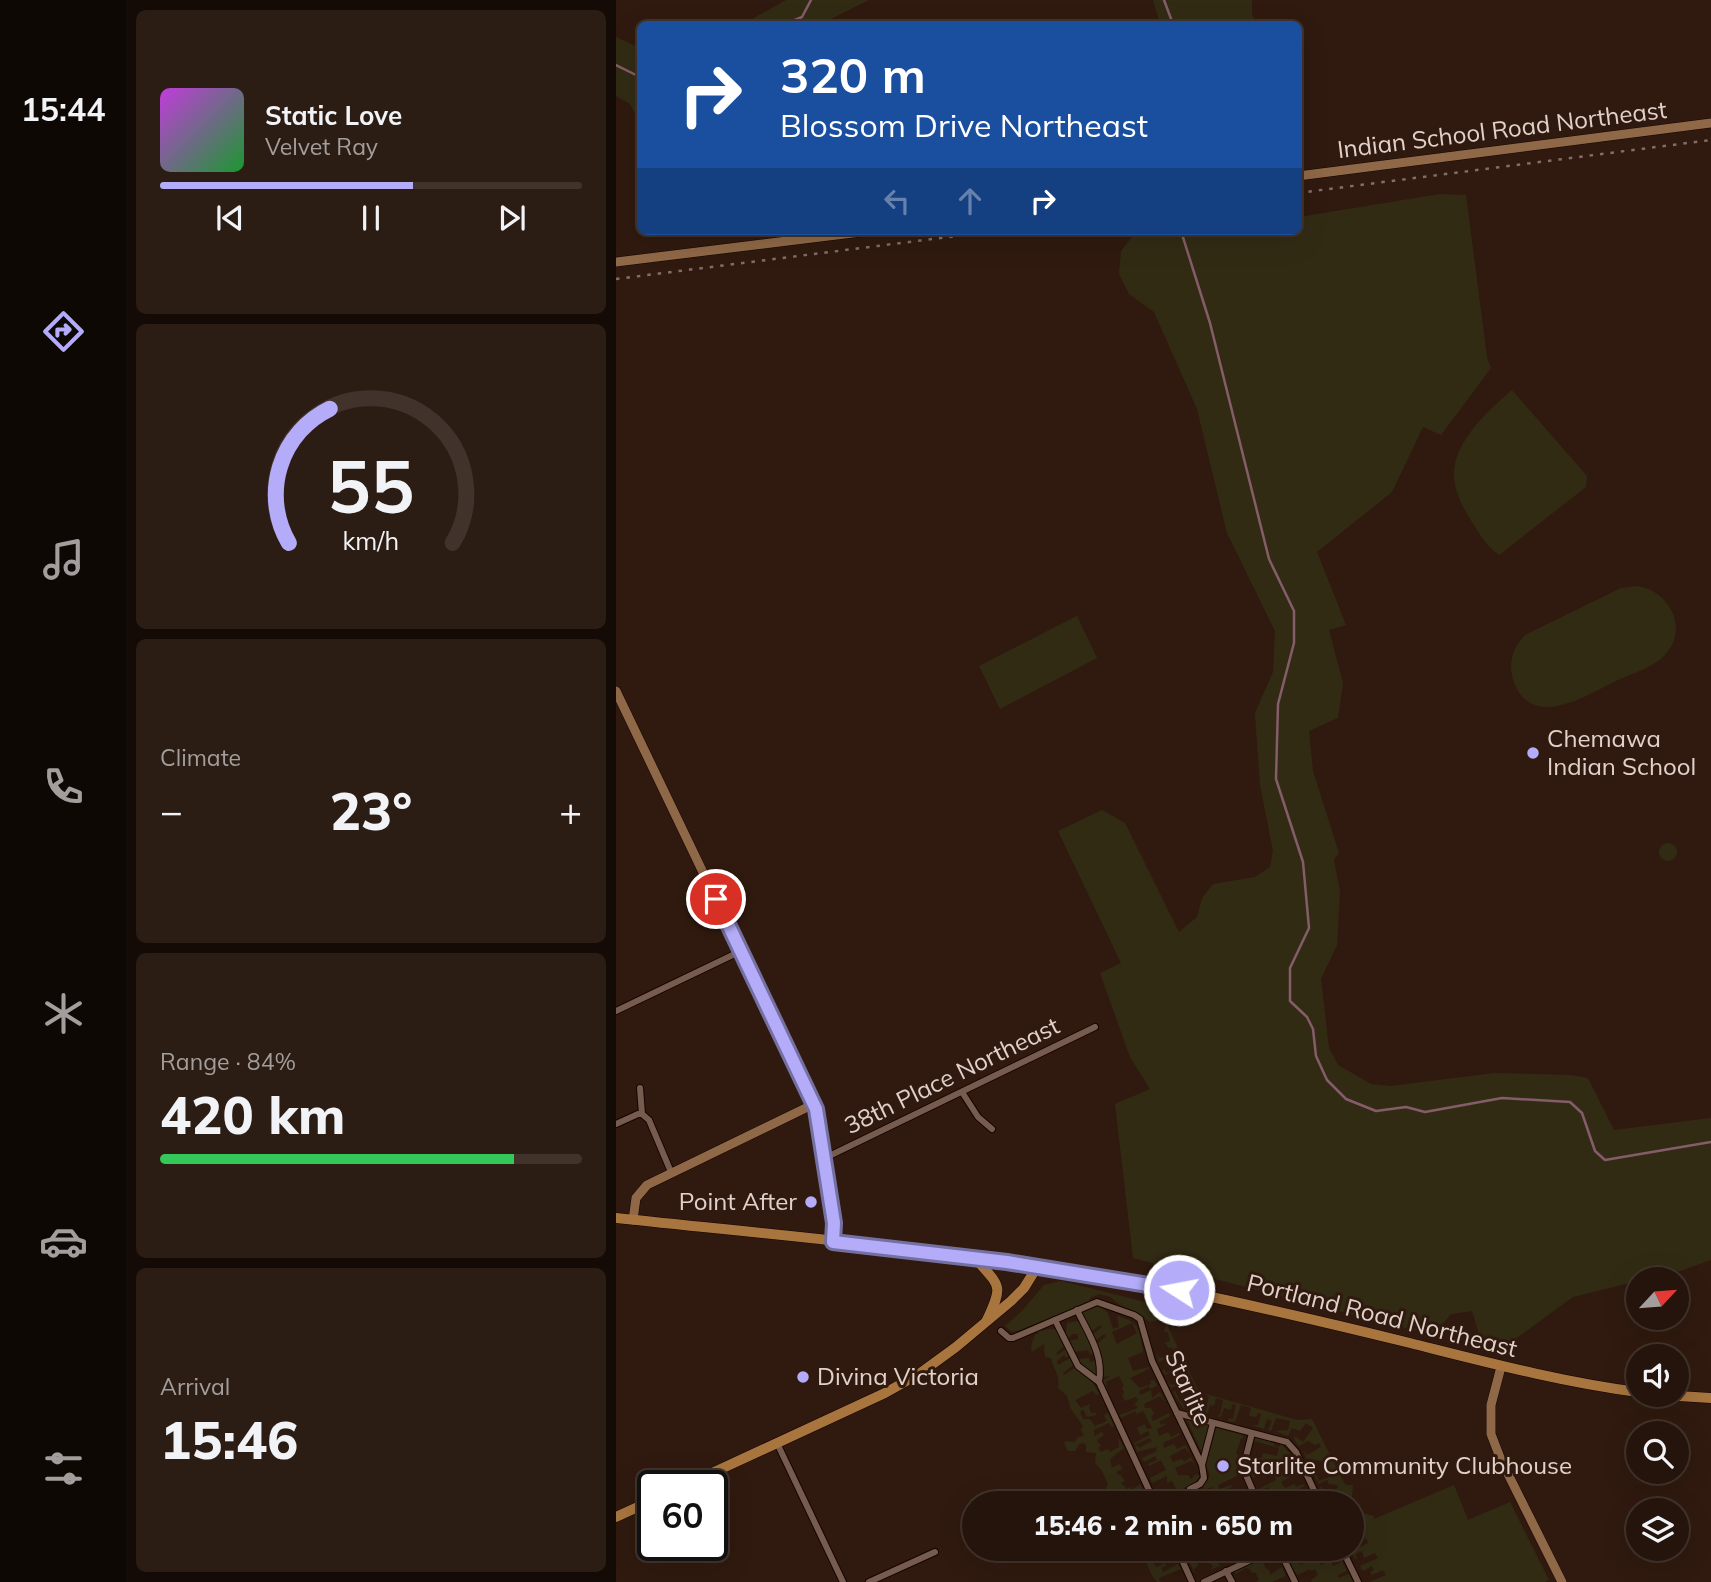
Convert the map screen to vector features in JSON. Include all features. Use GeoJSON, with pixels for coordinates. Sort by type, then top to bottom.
{"type":"FeatureCollection","features":[{"type":"Feature","properties":{"kind":"main road","name":"Portland Road Northeast"},"geometry":{"type":"LineString","coordinates":[[616,1218],[975,1258],[1154,1285],[1501,1367],[1626,1390]]}},
{"type":"Feature","properties":{"kind":"main road"},"geometry":{"type":"LineString","coordinates":[[975,1258],[999,1288],[985,1324]]}},
{"type":"Feature","properties":{"kind":"main road"},"geometry":{"type":"LineString","coordinates":[[719,1470],[885,1393],[919,1374],[985,1324],[1024,1288],[1037,1266]]}},
{"type":"Feature","properties":{"kind":"main road"},"geometry":{"type":"LineString","coordinates":[[1689,1397],[1711,1398]]}},
{"type":"Feature","properties":{"kind":"main road"},"geometry":{"type":"LineString","coordinates":[[616,1517],[637,1507]]}},
{"type":"Feature","properties":{"kind":"street","name":"Indian School Road Northeast"},"geometry":{"type":"LineString","coordinates":[[1302,175],[1711,123]]}},
{"type":"Feature","properties":{"kind":"street"},"geometry":{"type":"LineString","coordinates":[[616,262],[836,235]]}},
{"type":"Feature","properties":{"kind":"street"},"geometry":{"type":"LineString","coordinates":[[616,691],[621,712],[814,1104],[834,1223],[833,1242]]}},
{"type":"Feature","properties":{"kind":"street"},"geometry":{"type":"LineString","coordinates":[[616,1011],[741,951]]}},
{"type":"Feature","properties":{"kind":"street","name":"38th Place Northeast"},"geometry":{"type":"LineString","coordinates":[[825,1158],[1096,1027]]}},
{"type":"Feature","properties":{"kind":"street"},"geometry":{"type":"LineString","coordinates":[[640,1088],[642,1114]]}},
{"type":"Feature","properties":{"kind":"street"},"geometry":{"type":"LineString","coordinates":[[962,1092],[978,1117],[992,1129]]}},
{"type":"Feature","properties":{"kind":"street"},"geometry":{"type":"LineString","coordinates":[[634,1220],[634,1205],[639,1192],[671,1172],[814,1104]]}},
{"type":"Feature","properties":{"kind":"street"},"geometry":{"type":"LineString","coordinates":[[616,1124],[638,1114],[649,1119],[671,1172]]}},
{"type":"Feature","properties":{"kind":"street","name":"Starlite"},"geometry":{"type":"LineString","coordinates":[[1001,1331],[1013,1338],[1097,1302],[1133,1315],[1140,1320],[1152,1361],[1202,1465]]}},
{"type":"Feature","properties":{"kind":"street"},"geometry":{"type":"LineString","coordinates":[[1077,1310],[1098,1354],[1101,1366],[1099,1381]]}},
{"type":"Feature","properties":{"kind":"street"},"geometry":{"type":"LineString","coordinates":[[1055,1320],[1078,1366],[1099,1381],[1150,1491]]}},
{"type":"Feature","properties":{"kind":"street"},"geometry":{"type":"LineString","coordinates":[[1501,1367],[1491,1405],[1491,1434],[1501,1460],[1562,1582]]}},
{"type":"Feature","properties":{"kind":"street"},"geometry":{"type":"LineString","coordinates":[[1177,1413],[1282,1440],[1291,1445],[1314,1491]]}},
{"type":"Feature","properties":{"kind":"street"},"geometry":{"type":"LineString","coordinates":[[1190,1489],[1205,1478],[1202,1465],[1213,1423]]}},
{"type":"Feature","properties":{"kind":"street"},"geometry":{"type":"LineString","coordinates":[[1252,1433],[1243,1468],[1253,1491]]}},
{"type":"Feature","properties":{"kind":"street"},"geometry":{"type":"LineString","coordinates":[[777,1443],[843,1582]]}},
{"type":"Feature","properties":{"kind":"street"},"geometry":{"type":"LineString","coordinates":[[869,1582],[935,1552]]}},
{"type":"Feature","properties":{"kind":"street"},"geometry":{"type":"LineString","coordinates":[[1182,1561],[1192,1582]]}},
{"type":"Feature","properties":{"kind":"street"},"geometry":{"type":"LineString","coordinates":[[1204,1582],[1248,1561]]}},
{"type":"Feature","properties":{"kind":"street"},"geometry":{"type":"LineString","coordinates":[[1285,1561],[1295,1582]]}},
{"type":"Feature","properties":{"kind":"street"},"geometry":{"type":"LineString","coordinates":[[1348,1561],[1358,1582]]}},
{"type":"Feature","properties":{"kind":"street"},"geometry":{"type":"LineString","coordinates":[[1226,1571],[1231,1582]]}},
{"type":"Feature","properties":{"kind":"shaded area"},"geometry":{"type":"Polygon","coordinates":[[[786,0],[869,0],[827,21],[748,21],[786,0]]]}},
{"type":"Feature","properties":{"kind":"shaded area"},"geometry":{"type":"Polygon","coordinates":[[[1153,0],[1252,0],[1252,15],[1256,21],[1159,21],[1153,0]]]}},
{"type":"Feature","properties":{"kind":"shaded area"},"geometry":{"type":"Polygon","coordinates":[[[616,37],[637,47],[637,117],[630,104],[616,96],[616,37]]]}},
{"type":"Feature","properties":{"kind":"shaded area"},"geometry":{"type":"Polygon","coordinates":[[[1440,194],[1466,195],[1487,357],[1491,368],[1441,435],[1423,427],[1392,492],[1317,552],[1346,625],[1329,630],[1343,683],[1338,718],[1309,731],[1313,771],[1339,853],[1334,859],[1340,892],[1337,945],[1321,979],[1329,1048],[1338,1065],[1371,1084],[1391,1086],[1494,1073],[1588,1078],[1614,1130],[1711,1118],[1711,1260],[1689,1268],[1626,1267],[1626,1284],[1573,1297],[1506,1346],[1481,1340],[1472,1311],[1451,1314],[1433,1335],[1133,1258],[1115,1104],[1150,1089],[1130,1057],[1100,973],[1121,963],[1058,831],[1102,810],[1125,823],[1179,932],[1197,917],[1202,898],[1213,884],[1255,877],[1270,867],[1273,851],[1260,785],[1255,713],[1273,672],[1275,631],[1227,533],[1197,409],[1154,312],[1129,294],[1119,274],[1121,251],[1133,235],[1302,235],[1302,217],[1440,194]]]}},
{"type":"Feature","properties":{"kind":"shaded area"},"geometry":{"type":"Polygon","coordinates":[[[1512,390],[1587,476],[1586,487],[1499,555],[1484,540],[1465,511],[1457,492],[1454,472],[1456,460],[1467,437],[1484,416],[1512,390]]]}},
{"type":"Feature","properties":{"kind":"shaded area"},"geometry":{"type":"Polygon","coordinates":[[[1638,586],[1659,596],[1667,603],[1672,613],[1675,634],[1665,655],[1655,663],[1576,701],[1546,707],[1532,704],[1521,695],[1513,679],[1511,661],[1517,645],[1525,635],[1621,588],[1638,586]]]}},
{"type":"Feature","properties":{"kind":"shaded area"},"geometry":{"type":"Polygon","coordinates":[[[1077,616],[1097,658],[1000,709],[979,666],[1077,616]]]}},
{"type":"Feature","properties":{"kind":"shaded area"},"geometry":{"type":"Polygon","coordinates":[[[1668,843],[1674,846],[1677,852],[1674,858],[1668,861],[1662,858],[1659,852],[1662,846],[1668,843]]]}},
{"type":"Feature","properties":{"kind":"shaded area"},"geometry":{"type":"Polygon","coordinates":[[[1061,1281],[1158,1305],[1163,1314],[1160,1320],[1149,1322],[1111,1297],[1099,1294],[1090,1298],[1088,1303],[1020,1330],[1012,1332],[1005,1326],[1044,1285],[1061,1281]]]}},
{"type":"Feature","properties":{"kind":"shaded area"},"geometry":{"type":"Polygon","coordinates":[[[1098,1305],[1108,1313],[1113,1329],[1119,1327],[1117,1316],[1131,1321],[1138,1328],[1143,1352],[1128,1358],[1133,1371],[1149,1369],[1130,1378],[1140,1388],[1154,1380],[1157,1386],[1150,1389],[1149,1386],[1139,1391],[1140,1395],[1151,1390],[1152,1398],[1160,1392],[1166,1403],[1160,1396],[1144,1404],[1145,1408],[1151,1408],[1153,1421],[1169,1413],[1170,1416],[1159,1422],[1165,1425],[1157,1429],[1159,1436],[1168,1432],[1171,1437],[1179,1433],[1180,1435],[1163,1443],[1164,1448],[1174,1444],[1177,1449],[1186,1445],[1190,1454],[1185,1448],[1170,1456],[1173,1462],[1182,1459],[1184,1462],[1191,1457],[1195,1464],[1191,1461],[1175,1468],[1178,1475],[1188,1475],[1191,1479],[1196,1474],[1200,1476],[1193,1485],[1184,1488],[1185,1491],[1172,1491],[1176,1489],[1172,1481],[1167,1483],[1167,1476],[1152,1483],[1150,1478],[1166,1470],[1161,1460],[1149,1466],[1148,1464],[1157,1460],[1155,1456],[1144,1462],[1142,1458],[1157,1451],[1156,1447],[1137,1452],[1135,1446],[1139,1448],[1152,1441],[1150,1438],[1134,1445],[1150,1435],[1148,1431],[1140,1435],[1137,1428],[1145,1424],[1147,1429],[1152,1428],[1143,1411],[1137,1414],[1135,1411],[1121,1418],[1120,1415],[1138,1408],[1133,1406],[1138,1400],[1136,1397],[1125,1401],[1122,1395],[1124,1386],[1119,1376],[1106,1382],[1107,1390],[1102,1381],[1110,1376],[1093,1374],[1080,1365],[1078,1359],[1089,1358],[1090,1362],[1095,1361],[1096,1356],[1103,1364],[1096,1345],[1106,1336],[1104,1334],[1095,1341],[1092,1335],[1102,1327],[1100,1325],[1091,1332],[1083,1326],[1089,1334],[1095,1354],[1090,1354],[1088,1350],[1074,1352],[1069,1341],[1078,1339],[1078,1334],[1072,1334],[1068,1339],[1067,1323],[1084,1320],[1082,1313],[1098,1305]],[[1132,1323],[1112,1332],[1117,1344],[1137,1333],[1132,1323]]]}},
{"type":"Feature","properties":{"kind":"shaded area"},"geometry":{"type":"Polygon","coordinates":[[[1166,1324],[1199,1392],[1297,1420],[1312,1419],[1343,1481],[1346,1485],[1353,1485],[1352,1491],[1332,1491],[1338,1488],[1337,1485],[1329,1484],[1327,1480],[1319,1484],[1313,1474],[1316,1473],[1319,1481],[1334,1475],[1332,1471],[1326,1473],[1321,1467],[1324,1462],[1306,1458],[1303,1450],[1307,1455],[1321,1447],[1319,1443],[1315,1445],[1308,1441],[1299,1446],[1294,1439],[1295,1436],[1303,1442],[1313,1428],[1306,1423],[1300,1431],[1292,1428],[1288,1436],[1275,1431],[1288,1430],[1290,1421],[1276,1418],[1271,1431],[1268,1430],[1272,1421],[1267,1419],[1264,1429],[1252,1425],[1258,1425],[1261,1414],[1258,1413],[1256,1417],[1249,1416],[1251,1408],[1241,1405],[1235,1422],[1228,1421],[1229,1418],[1233,1419],[1236,1405],[1232,1404],[1231,1410],[1224,1408],[1221,1417],[1216,1416],[1220,1415],[1223,1400],[1216,1398],[1214,1406],[1210,1405],[1208,1413],[1205,1413],[1209,1396],[1204,1394],[1201,1403],[1196,1401],[1192,1411],[1183,1408],[1173,1392],[1175,1391],[1180,1401],[1195,1390],[1192,1384],[1187,1386],[1184,1382],[1171,1388],[1168,1382],[1172,1385],[1188,1376],[1187,1373],[1176,1374],[1173,1371],[1165,1375],[1162,1370],[1166,1373],[1180,1366],[1177,1360],[1172,1362],[1170,1357],[1159,1362],[1157,1354],[1160,1358],[1179,1353],[1178,1349],[1168,1348],[1166,1343],[1159,1345],[1170,1341],[1168,1332],[1164,1332],[1166,1324]]]}},
{"type":"Feature","properties":{"kind":"shaded area"},"geometry":{"type":"Polygon","coordinates":[[[1038,1331],[1059,1331],[1066,1344],[1056,1353],[1058,1355],[1067,1348],[1070,1354],[1057,1361],[1058,1365],[1072,1357],[1075,1364],[1063,1373],[1064,1375],[1076,1367],[1093,1383],[1099,1394],[1096,1395],[1093,1391],[1075,1400],[1081,1408],[1090,1404],[1092,1414],[1095,1412],[1096,1415],[1087,1417],[1083,1409],[1080,1412],[1083,1419],[1090,1419],[1095,1426],[1107,1421],[1104,1415],[1108,1413],[1114,1426],[1109,1423],[1094,1430],[1094,1436],[1102,1432],[1104,1435],[1097,1440],[1101,1446],[1098,1448],[1101,1452],[1108,1449],[1110,1452],[1119,1447],[1119,1438],[1124,1448],[1110,1459],[1112,1468],[1120,1464],[1122,1469],[1116,1472],[1125,1481],[1121,1483],[1127,1489],[1130,1487],[1132,1490],[1140,1484],[1144,1491],[1104,1491],[1108,1485],[1095,1463],[1096,1453],[1086,1452],[1084,1443],[1079,1444],[1075,1451],[1068,1451],[1064,1443],[1075,1442],[1078,1437],[1084,1436],[1081,1429],[1083,1426],[1071,1409],[1067,1396],[1058,1388],[1058,1376],[1051,1358],[1045,1357],[1044,1344],[1032,1352],[1031,1350],[1038,1331]]]}},
{"type":"Feature","properties":{"kind":"shaded area"},"geometry":{"type":"Polygon","coordinates":[[[1187,1420],[1209,1426],[1206,1435],[1208,1439],[1202,1453],[1187,1420]]]}},
{"type":"Feature","properties":{"kind":"shaded area"},"geometry":{"type":"Polygon","coordinates":[[[1216,1428],[1243,1435],[1236,1454],[1239,1456],[1237,1476],[1218,1485],[1220,1489],[1231,1485],[1232,1487],[1223,1491],[1214,1491],[1212,1487],[1204,1490],[1203,1486],[1210,1476],[1206,1464],[1216,1428]]]}},
{"type":"Feature","properties":{"kind":"shaded area"},"geometry":{"type":"Polygon","coordinates":[[[1255,1438],[1274,1441],[1274,1446],[1279,1447],[1281,1444],[1293,1457],[1275,1466],[1278,1471],[1288,1470],[1290,1474],[1297,1470],[1298,1472],[1281,1482],[1285,1488],[1294,1484],[1296,1487],[1303,1484],[1305,1486],[1295,1491],[1270,1491],[1268,1487],[1260,1491],[1259,1489],[1276,1480],[1273,1474],[1264,1478],[1261,1474],[1253,1478],[1249,1469],[1249,1462],[1250,1469],[1264,1471],[1266,1462],[1259,1460],[1260,1457],[1262,1458],[1263,1453],[1277,1456],[1279,1448],[1254,1441],[1255,1438]]]}},
{"type":"Feature","properties":{"kind":"shaded area"},"geometry":{"type":"Polygon","coordinates":[[[1454,1485],[1468,1520],[1510,1502],[1549,1580],[1369,1582],[1386,1575],[1383,1570],[1372,1575],[1372,1566],[1363,1571],[1360,1566],[1378,1558],[1375,1553],[1364,1558],[1364,1545],[1368,1543],[1364,1539],[1364,1513],[1374,1516],[1374,1519],[1454,1485]]]}},
{"type":"Feature","properties":{"kind":"shaded area"},"geometry":{"type":"Polygon","coordinates":[[[1146,1561],[1157,1561],[1153,1563],[1157,1567],[1165,1563],[1166,1566],[1161,1568],[1163,1572],[1178,1564],[1181,1569],[1159,1578],[1160,1582],[1151,1574],[1146,1561]]]}},
{"type":"Feature","properties":{"kind":"shaded area"},"geometry":{"type":"Polygon","coordinates":[[[1189,1561],[1200,1561],[1194,1569],[1195,1574],[1189,1561]]]}},
{"type":"Feature","properties":{"kind":"shaded area"},"geometry":{"type":"Polygon","coordinates":[[[1208,1561],[1218,1561],[1220,1566],[1210,1570],[1213,1566],[1208,1561]]]}},
{"type":"Feature","properties":{"kind":"shaded area"},"geometry":{"type":"Polygon","coordinates":[[[1255,1561],[1258,1564],[1261,1562],[1271,1574],[1282,1567],[1286,1576],[1272,1582],[1256,1582],[1259,1580],[1250,1569],[1246,1568],[1236,1574],[1233,1572],[1255,1561]]]}},
{"type":"Feature","properties":{"kind":"shaded area"},"geometry":{"type":"Polygon","coordinates":[[[1298,1561],[1300,1565],[1309,1561],[1320,1561],[1321,1565],[1331,1561],[1333,1566],[1342,1561],[1347,1571],[1338,1575],[1339,1578],[1349,1574],[1353,1582],[1311,1582],[1318,1575],[1315,1569],[1298,1575],[1292,1569],[1291,1563],[1298,1561]]]}},
{"type":"Feature","properties":{"kind":"waterway"},"geometry":{"type":"LineString","coordinates":[[792,21],[802,17],[811,0]]}},
{"type":"Feature","properties":{"kind":"waterway"},"geometry":{"type":"LineString","coordinates":[[1164,0],[1172,21]]}},
{"type":"Feature","properties":{"kind":"waterway"},"geometry":{"type":"LineString","coordinates":[[616,65],[637,76]]}},
{"type":"Feature","properties":{"kind":"waterway"},"geometry":{"type":"LineString","coordinates":[[1182,235],[1210,323],[1269,559],[1294,611],[1294,643],[1278,704],[1276,779],[1303,862],[1309,928],[1290,968],[1290,1001],[1307,1017],[1313,1029],[1316,1056],[1327,1080],[1346,1099],[1376,1111],[1406,1107],[1425,1112],[1502,1098],[1570,1102],[1582,1113],[1595,1151],[1605,1160],[1711,1142]]}},
{"type":"Feature","properties":{"kind":"railway"},"geometry":{"type":"LineString","coordinates":[[1302,192],[1711,140]]}},
{"type":"Feature","properties":{"kind":"railway"},"geometry":{"type":"LineString","coordinates":[[616,279],[964,235]]}},
{"type":"Feature","properties":{"kind":"place","name":"Chemawa Indian School"},"geometry":{"type":"Point","coordinates":[1533,753]}},
{"type":"Feature","properties":{"kind":"place","name":"Point After"},"geometry":{"type":"Point","coordinates":[811,1202]}},
{"type":"Feature","properties":{"kind":"place","name":"Divina Victoria"},"geometry":{"type":"Point","coordinates":[803,1377]}},
{"type":"Feature","properties":{"kind":"place","name":"Starlite Community Clubhouse"},"geometry":{"type":"Point","coordinates":[1223,1466]}},
{"type":"Feature","properties":{"kind":"route"},"geometry":{"type":"LineString","coordinates":[[716,899],[816,1109],[834,1223],[833,1242],[1007,1262],[1179,1290]]}}]}
